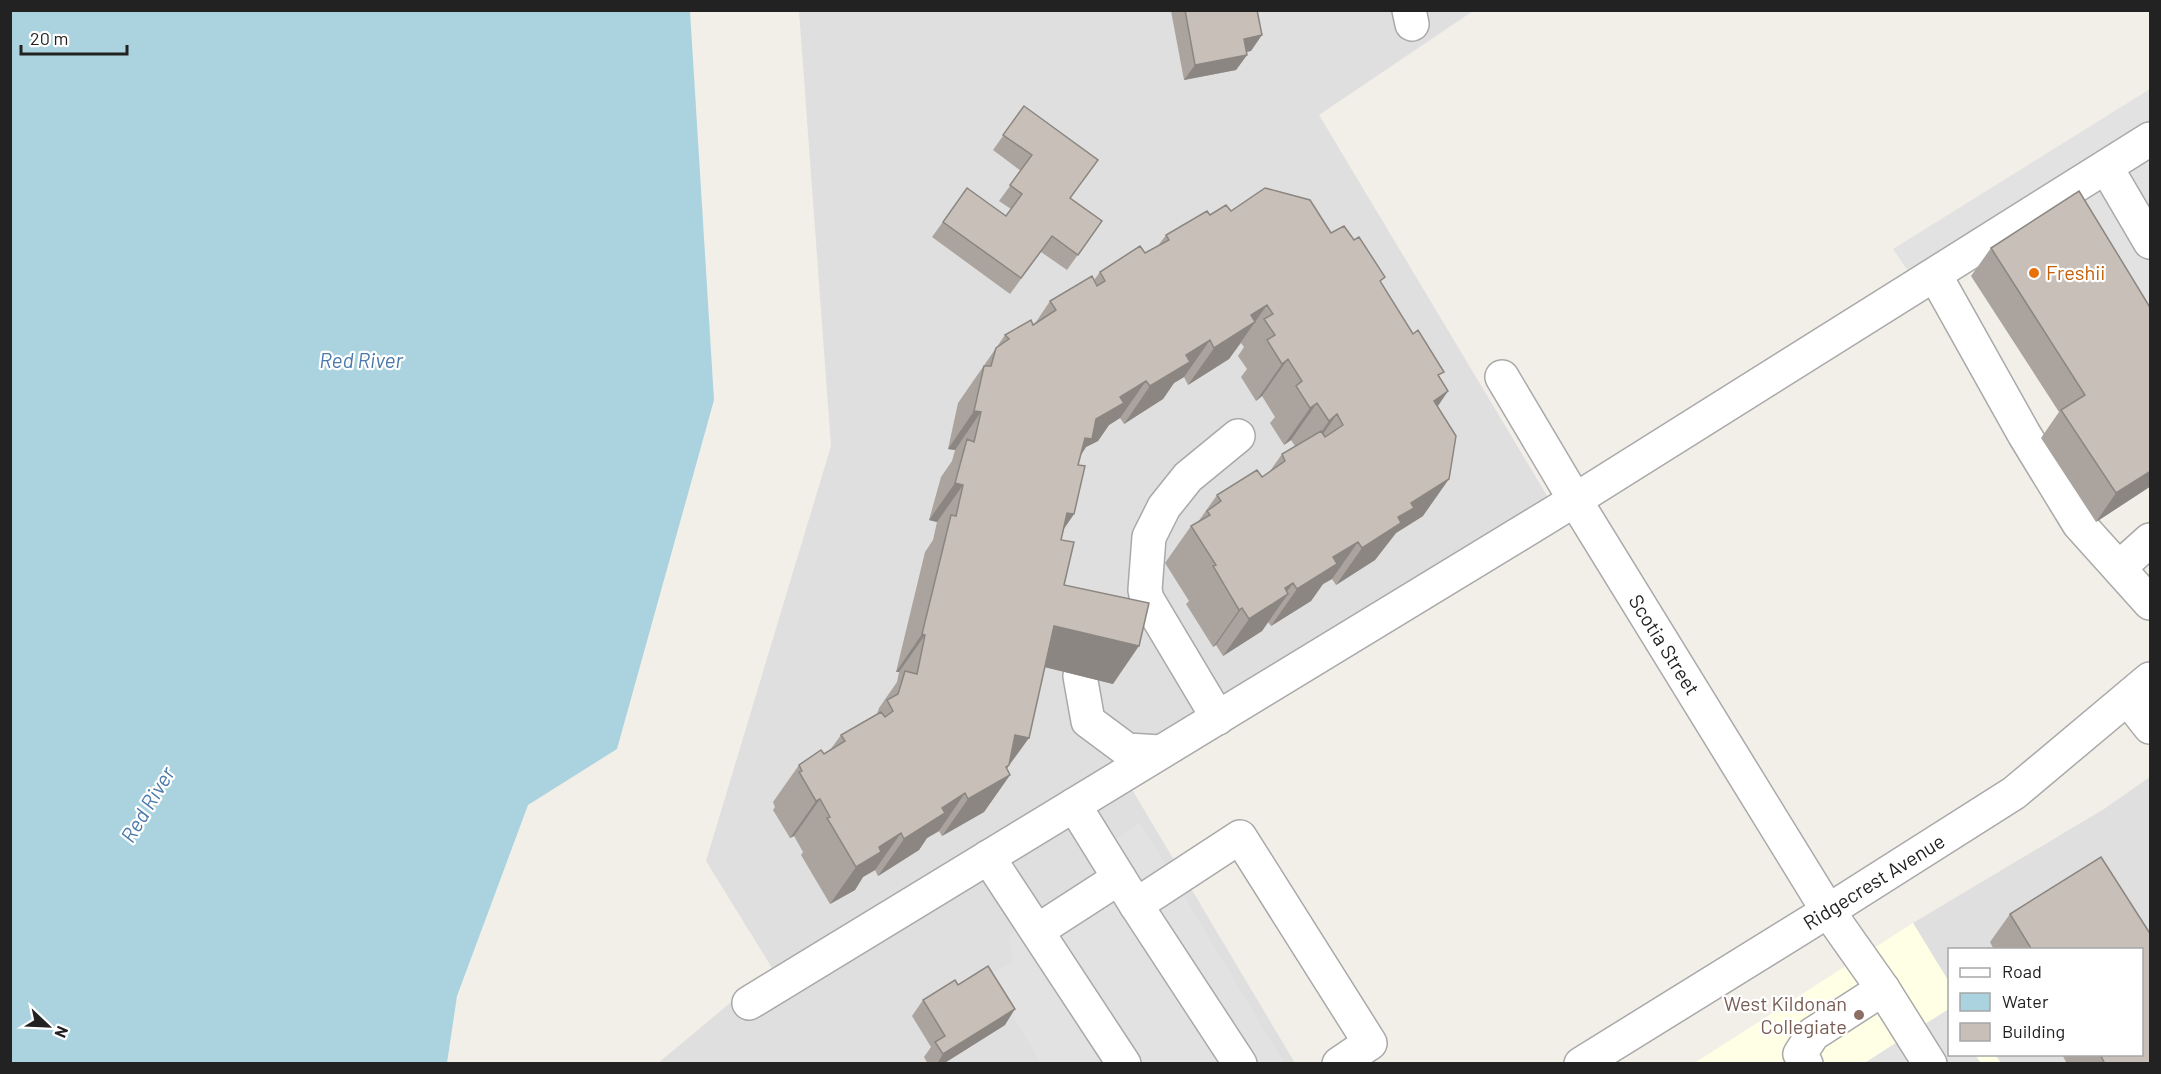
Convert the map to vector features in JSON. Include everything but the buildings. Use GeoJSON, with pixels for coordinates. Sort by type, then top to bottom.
{"type":"FeatureCollection","features":[{"type":"Feature","properties":{"kind":"street"},"geometry":{"type":"LineString","coordinates":[[749,1003],[1575,500],[2151,139]]}},
{"type":"Feature","properties":{"kind":"street"},"geometry":{"type":"LineString","coordinates":[[2106,167],[2151,242]]}},
{"type":"Feature","properties":{"kind":"street"},"geometry":{"type":"LineString","coordinates":[[1935,275],[2024,434],[2079,524],[2151,603]]}},
{"type":"Feature","properties":{"kind":"street","name":"Scotia Street"},"geometry":{"type":"LineString","coordinates":[[1502,376],[1575,500],[1828,911],[1883,989],[1930,1064]]}},
{"type":"Feature","properties":{"kind":"street"},"geometry":{"type":"LineString","coordinates":[[1218,718],[1147,599],[1145,590],[1149,537],[1164,507],[1188,477],[1238,436]]}},
{"type":"Feature","properties":{"kind":"street"},"geometry":{"type":"LineString","coordinates":[[2120,567],[2151,540]]}},
{"type":"Feature","properties":{"kind":"street"},"geometry":{"type":"LineString","coordinates":[[1118,616],[1147,599]]}},
{"type":"Feature","properties":{"kind":"street"},"geometry":{"type":"LineString","coordinates":[[1080,676],[1088,721],[1127,750],[1160,752]]}},
{"type":"Feature","properties":{"kind":"street"},"geometry":{"type":"LineString","coordinates":[[2139,689],[2151,727]]}},
{"type":"Feature","properties":{"kind":"street","name":"Ridgecrest Avenue"},"geometry":{"type":"LineString","coordinates":[[1581,1064],[2014,793],[2139,689]]}},
{"type":"Feature","properties":{"kind":"street"},"geometry":{"type":"LineString","coordinates":[[1074,805],[1240,1064]]}},
{"type":"Feature","properties":{"kind":"street"},"geometry":{"type":"LineString","coordinates":[[1037,931],[1128,892],[1240,837],[1370,1043],[1339,1064]]}},
{"type":"Feature","properties":{"kind":"street"},"geometry":{"type":"LineString","coordinates":[[988,857],[1124,1064]]}},
{"type":"Feature","properties":{"kind":"street"},"geometry":{"type":"LineString","coordinates":[[1806,1064],[1800,1054],[1813,1034],[1883,989]]}},
{"type":"Feature","properties":{"kind":"shaded area"},"geometry":{"type":"Polygon","coordinates":[[[799,11],[1473,11],[1319,115],[1549,499],[1115,761],[1295,1063],[657,1064],[772,968],[706,861],[831,446],[799,11]]]}},
{"type":"Feature","properties":{"kind":"shaded area"},"geometry":{"type":"Polygon","coordinates":[[[2150,89],[2150,355],[2061,213],[1923,293],[1893,249],[2150,89]]]}},
{"type":"Feature","properties":{"kind":"shaded area"},"geometry":{"type":"Polygon","coordinates":[[[2150,777],[2150,1063],[2001,1063],[1996,1056],[2143,1056],[2143,948],[1948,948],[1948,980],[1913,923],[2104,809],[2150,777]]]}},
{"type":"Feature","properties":{"kind":"shaded area"},"geometry":{"type":"Polygon","coordinates":[[[1140,822],[1284,1063],[1041,1063],[988,975],[1013,961],[1009,936],[1098,880],[1088,859],[1140,822]]]}},
{"type":"Feature","properties":{"kind":"shaded area","name":"West Kildonan Collegiate"},"geometry":{"type":"Polygon","coordinates":[[[1913,923],[1948,980],[1948,1056],[1996,1056],[2001,1063],[1693,1064],[1913,923]]]}},
{"type":"Feature","properties":{"kind":"shaded area"},"geometry":{"type":"Polygon","coordinates":[[[1947,1010],[1948,1056],[1976,1056],[1981,1063],[1863,1064],[1947,1010]]]}},
{"type":"Feature","properties":{"kind":"water","name":"Red River"},"geometry":{"type":"Polygon","coordinates":[[[10,11],[690,11],[714,400],[617,749],[528,805],[457,996],[447,1063],[11,1063],[10,11]]]}},
{"type":"Feature","properties":{"kind":"place","name":"Freshii"},"geometry":{"type":"Point","coordinates":[2034,273]}},
{"type":"Feature","properties":{"kind":"place","name":"West Kildonan Collegiate"},"geometry":{"type":"Point","coordinates":[1859,1015]}}]}
